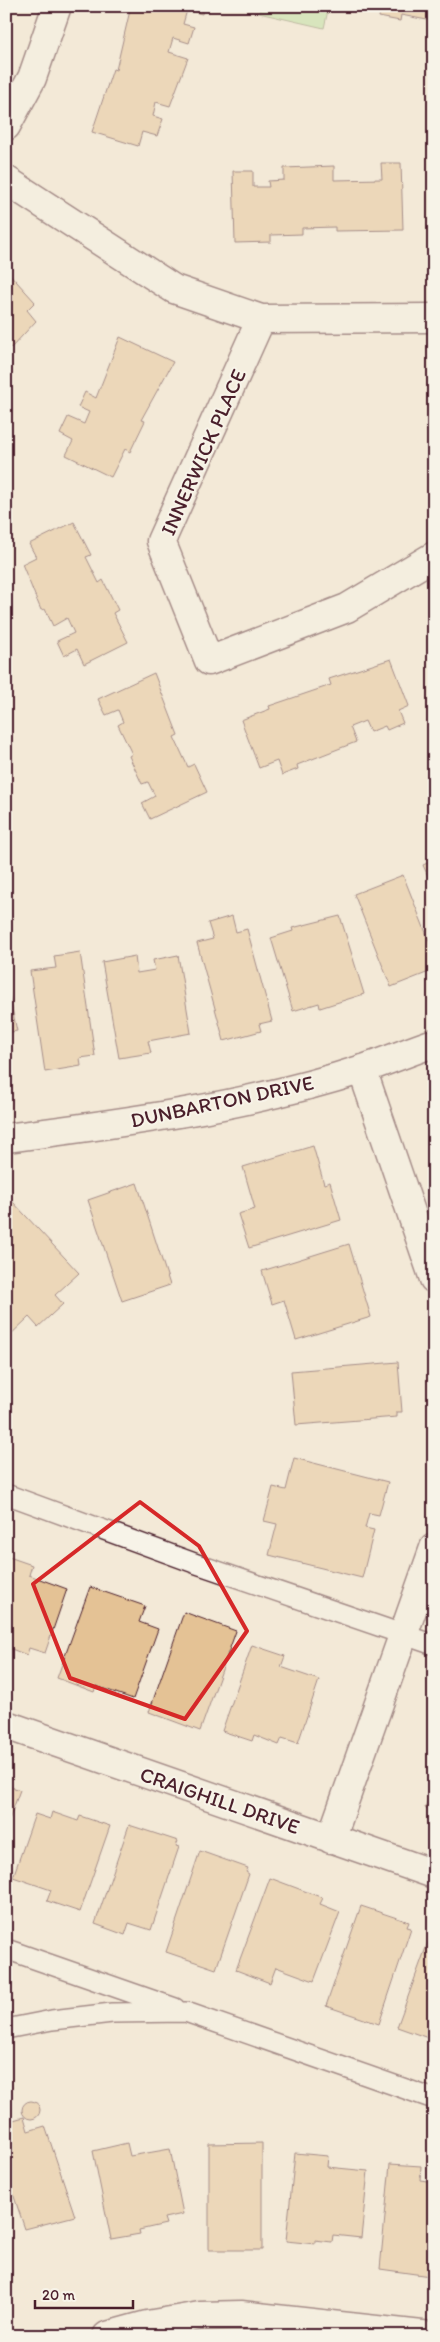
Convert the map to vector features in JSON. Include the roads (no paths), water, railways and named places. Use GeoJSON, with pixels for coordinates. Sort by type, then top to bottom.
{"type":"FeatureCollection","features":[{"type":"Feature","properties":{"kind":"street"},"geometry":{"type":"LineString","coordinates":[[6,126],[32,78],[57,6]]}},
{"type":"Feature","properties":{"kind":"street"},"geometry":{"type":"LineString","coordinates":[[6,180],[174,289],[262,319],[434,318]]}},
{"type":"Feature","properties":{"kind":"street","name":"INNERWICK PLACE"},"geometry":{"type":"LineString","coordinates":[[262,319],[161,541],[209,662],[347,608],[434,556]]}},
{"type":"Feature","properties":{"kind":"street","name":"DUNBARTON DRIVE"},"geometry":{"type":"LineString","coordinates":[[6,1138],[151,1118],[269,1094],[362,1069],[434,1043]]}},
{"type":"Feature","properties":{"kind":"street"},"geometry":{"type":"LineString","coordinates":[[362,1069],[434,1278]]}},
{"type":"Feature","properties":{"kind":"street"},"geometry":{"type":"LineString","coordinates":[[331,1839],[434,1548]]}},
{"type":"Feature","properties":{"kind":"street","name":"CRAIGHILL DRIVE"},"geometry":{"type":"LineString","coordinates":[[6,1725],[434,1874]]}},
{"type":"Feature","properties":{"kind":"street"},"geometry":{"type":"LineString","coordinates":[[107,2336],[147,2325],[200,2316],[241,2315],[432,2336]]}},
{"type":"Feature","properties":{"kind":"lane"},"geometry":{"type":"LineString","coordinates":[[6,1494],[197,1564],[434,1645]]}},
{"type":"Feature","properties":{"kind":"lane"},"geometry":{"type":"LineString","coordinates":[[6,1949],[434,2099]]}},
{"type":"Feature","properties":{"kind":"lane"},"geometry":{"type":"LineString","coordinates":[[6,2029],[52,2020],[112,2013],[186,2012]]}}]}
